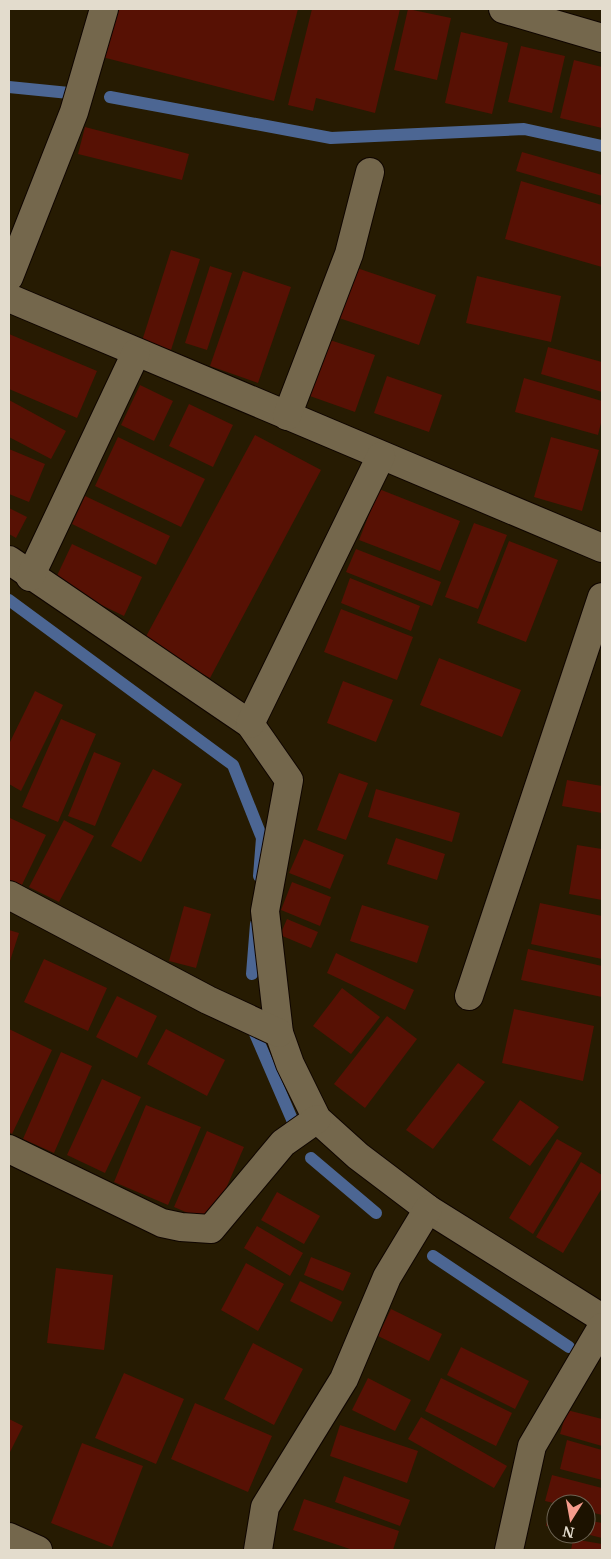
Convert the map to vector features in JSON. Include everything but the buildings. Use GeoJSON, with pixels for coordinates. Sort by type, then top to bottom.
{"type":"FeatureCollection","features":[{"type":"Feature","properties":{"kind":"street"},"geometry":{"type":"LineString","coordinates":[[9,277],[74,112],[104,9]]}},
{"type":"Feature","properties":{"kind":"street"},"geometry":{"type":"LineString","coordinates":[[503,9],[602,38]]}},
{"type":"Feature","properties":{"kind":"street"},"geometry":{"type":"LineString","coordinates":[[287,416],[349,254],[370,172]]}},
{"type":"Feature","properties":{"kind":"street"},"geometry":{"type":"LineString","coordinates":[[9,298],[602,548]]}},
{"type":"Feature","properties":{"kind":"street"},"geometry":{"type":"LineString","coordinates":[[30,577],[136,353]]}},
{"type":"Feature","properties":{"kind":"street"},"geometry":{"type":"LineString","coordinates":[[250,724],[381,456]]}},
{"type":"Feature","properties":{"kind":"street"},"geometry":{"type":"LineString","coordinates":[[9,560],[30,577],[250,724],[289,780],[265,911],[279,1033],[290,1064],[317,1118],[358,1156],[428,1209],[602,1318]]}},
{"type":"Feature","properties":{"kind":"street"},"geometry":{"type":"LineString","coordinates":[[469,996],[602,597]]}},
{"type":"Feature","properties":{"kind":"street"},"geometry":{"type":"LineString","coordinates":[[9,895],[208,1000],[279,1033]]}},
{"type":"Feature","properties":{"kind":"street"},"geometry":{"type":"LineString","coordinates":[[9,1149],[162,1222],[181,1227],[211,1228],[283,1143],[317,1118]]}},
{"type":"Feature","properties":{"kind":"street"},"geometry":{"type":"LineString","coordinates":[[258,1550],[265,1507],[344,1379],[387,1277],[428,1209]]}},
{"type":"Feature","properties":{"kind":"street"},"geometry":{"type":"LineString","coordinates":[[509,1550],[532,1446],[602,1327]]}},
{"type":"Feature","properties":{"kind":"street"},"geometry":{"type":"LineString","coordinates":[[9,1537],[38,1550]]}},
{"type":"Feature","properties":{"kind":"waterway"},"geometry":{"type":"LineString","coordinates":[[9,87],[79,94]]}},
{"type":"Feature","properties":{"kind":"waterway"},"geometry":{"type":"LineString","coordinates":[[110,97],[331,138],[524,129],[602,146]]}},
{"type":"Feature","properties":{"kind":"waterway"},"geometry":{"type":"LineString","coordinates":[[9,600],[233,765],[262,838],[259,876]]}},
{"type":"Feature","properties":{"kind":"waterway"},"geometry":{"type":"LineString","coordinates":[[252,974],[256,924]]}},
{"type":"Feature","properties":{"kind":"waterway"},"geometry":{"type":"LineString","coordinates":[[253,1029],[294,1124]]}},
{"type":"Feature","properties":{"kind":"waterway"},"geometry":{"type":"LineString","coordinates":[[311,1158],[376,1213]]}},
{"type":"Feature","properties":{"kind":"waterway"},"geometry":{"type":"LineString","coordinates":[[433,1256],[569,1347]]}}]}
